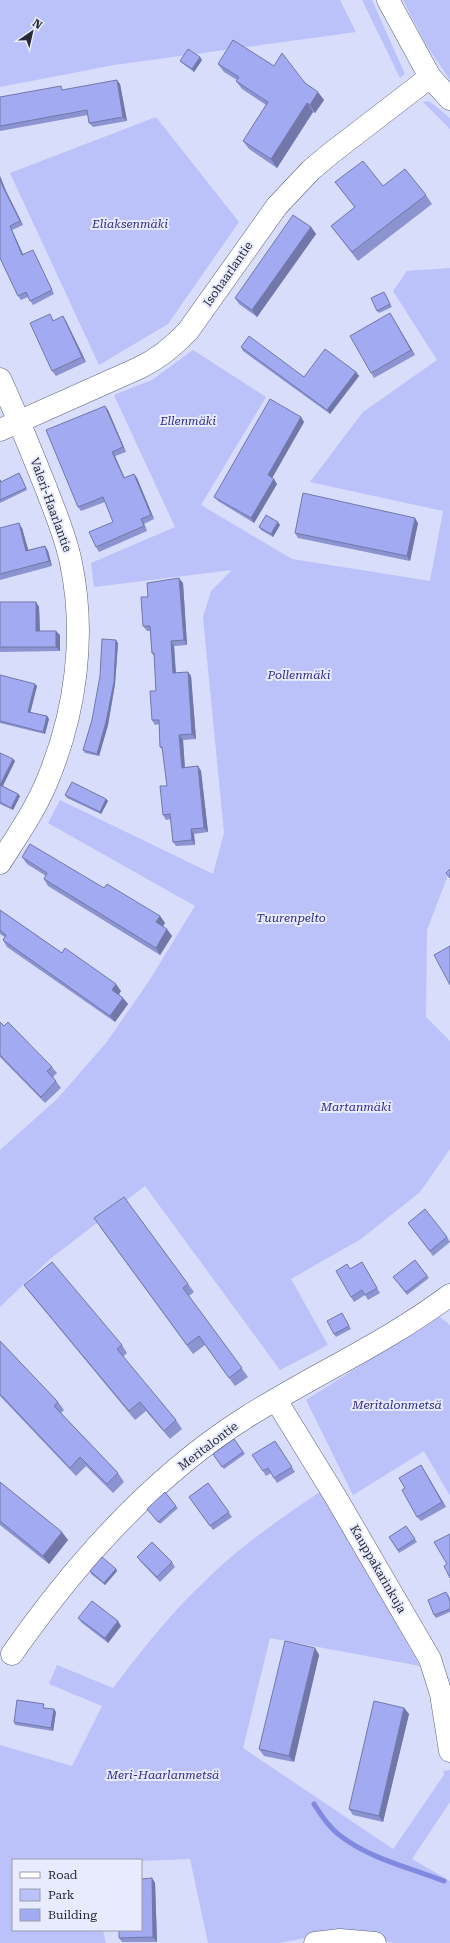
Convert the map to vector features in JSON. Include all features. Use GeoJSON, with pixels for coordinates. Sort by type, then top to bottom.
{"type":"FeatureCollection","features":[{"type":"Feature","properties":{"kind":"street"},"geometry":{"type":"LineString","coordinates":[[388,0],[430,77],[450,99]]}},
{"type":"Feature","properties":{"kind":"street","name":"Isohaarlantie"},"geometry":{"type":"LineString","coordinates":[[0,430],[152,362],[175,345],[188,331],[272,212],[292,190],[330,154],[430,77]]}},
{"type":"Feature","properties":{"kind":"street","name":"Valeri-Haarlantie"},"geometry":{"type":"LineString","coordinates":[[0,379],[20,420],[63,533],[71,563],[77,607],[76,666],[69,716],[48,780],[35,807],[0,863]]}},
{"type":"Feature","properties":{"kind":"street","name":"Meritalontie"},"geometry":{"type":"LineString","coordinates":[[12,1654],[73,1574],[129,1513],[196,1454],[244,1418],[407,1326],[450,1295]]}},
{"type":"Feature","properties":{"kind":"street","name":"Kauppakarinkuja"},"geometry":{"type":"LineString","coordinates":[[276,1400],[331,1489],[430,1660],[441,1694],[450,1751]]}},
{"type":"Feature","properties":{"kind":"street"},"geometry":{"type":"LineString","coordinates":[[315,1943],[340,1940],[375,1943]]}},
{"type":"Feature","properties":{"kind":"green space"},"geometry":{"type":"Polygon","coordinates":[[[0,0],[340,0],[356,32],[114,65],[0,87],[0,0]]]}},
{"type":"Feature","properties":{"kind":"green space"},"geometry":{"type":"Polygon","coordinates":[[[362,0],[372,0],[405,74],[400,78],[362,0]]]}},
{"type":"Feature","properties":{"kind":"green space"},"geometry":{"type":"Polygon","coordinates":[[[403,0],[450,0],[450,80],[425,43],[403,0]]]}},
{"type":"Feature","properties":{"kind":"green space"},"geometry":{"type":"Polygon","coordinates":[[[429,101],[450,118],[450,129],[423,102],[429,101]]]}},
{"type":"Feature","properties":{"kind":"green space","name":"Eliaksenmäki"},"geometry":{"type":"Polygon","coordinates":[[[156,117],[239,222],[168,324],[99,365],[10,173],[156,117]]]}},
{"type":"Feature","properties":{"kind":"green space"},"geometry":{"type":"Polygon","coordinates":[[[450,268],[450,870],[427,930],[426,1017],[450,1041],[450,1149],[420,1192],[361,1239],[291,1279],[328,1345],[280,1370],[145,1186],[50,1259],[0,1307],[0,1150],[57,1099],[106,1043],[149,981],[195,906],[48,823],[60,800],[213,874],[224,833],[203,617],[211,591],[232,570],[94,587],[91,563],[175,527],[114,395],[152,380],[193,350],[266,397],[201,505],[292,559],[430,581],[443,511],[310,482],[363,412],[437,360],[393,291],[407,271],[450,268]]]}},
{"type":"Feature","properties":{"kind":"green space","name":"Meritalonmetsä"},"geometry":{"type":"Polygon","coordinates":[[[439,1316],[450,1325],[450,1496],[424,1451],[353,1495],[306,1400],[439,1316]]]}},
{"type":"Feature","properties":{"kind":"green space","name":"Meri-Haarlanmetsä"},"geometry":{"type":"Polygon","coordinates":[[[321,1491],[420,1666],[270,1638],[243,1748],[393,1849],[444,1775],[443,1771],[450,1770],[450,1802],[412,1859],[450,1881],[450,1943],[393,1943],[368,1935],[310,1937],[280,1943],[208,1943],[190,1859],[142,1861],[142,1859],[12,1859],[12,1931],[103,1931],[106,1943],[0,1943],[0,1745],[72,1766],[102,1706],[49,1684],[57,1665],[113,1688],[145,1647],[191,1594],[231,1557],[290,1512],[321,1491]]]}},
{"type":"Feature","properties":{"kind":"building"},"geometry":{"type":"Polygon","coordinates":[[[233,40],[274,66],[282,53],[305,83],[318,92],[310,105],[307,103],[271,159],[243,141],[268,102],[236,81],[239,77],[218,64],[233,40]]]}},
{"type":"Feature","properties":{"kind":"building"},"geometry":{"type":"Polygon","coordinates":[[[188,49],[200,57],[192,69],[180,61],[188,49]]]}},
{"type":"Feature","properties":{"kind":"building"},"geometry":{"type":"Polygon","coordinates":[[[117,80],[123,117],[89,123],[87,110],[0,126],[0,97],[61,86],[62,90],[117,80]]]}},
{"type":"Feature","properties":{"kind":"building"},"geometry":{"type":"Polygon","coordinates":[[[363,161],[383,186],[405,169],[426,195],[352,252],[331,226],[355,207],[335,182],[363,161]]]}},
{"type":"Feature","properties":{"kind":"building"},"geometry":{"type":"Polygon","coordinates":[[[0,179],[20,221],[10,226],[22,255],[33,250],[52,290],[30,301],[26,292],[18,296],[0,258],[0,179]]]}},
{"type":"Feature","properties":{"kind":"building"},"geometry":{"type":"Polygon","coordinates":[[[293,215],[311,227],[252,310],[235,298],[293,215]]]}},
{"type":"Feature","properties":{"kind":"building"},"geometry":{"type":"Polygon","coordinates":[[[384,292],[390,304],[377,311],[371,298],[384,292]]]}},
{"type":"Feature","properties":{"kind":"building"},"geometry":{"type":"Polygon","coordinates":[[[390,313],[411,350],[371,373],[350,336],[390,313]]]}},
{"type":"Feature","properties":{"kind":"building"},"geometry":{"type":"Polygon","coordinates":[[[50,314],[53,321],[63,316],[82,357],[52,371],[30,323],[50,314]]]}},
{"type":"Feature","properties":{"kind":"building"},"geometry":{"type":"Polygon","coordinates":[[[249,336],[304,377],[325,349],[356,372],[327,410],[241,347],[249,336]]]}},
{"type":"Feature","properties":{"kind":"building"},"geometry":{"type":"Polygon","coordinates":[[[270,399],[301,417],[268,475],[274,479],[251,518],[214,497],[270,399]]]}},
{"type":"Feature","properties":{"kind":"building"},"geometry":{"type":"Polygon","coordinates":[[[105,406],[123,447],[112,452],[124,478],[134,474],[151,515],[141,519],[144,526],[96,547],[89,532],[113,522],[103,497],[78,507],[46,430],[105,406]]]}},
{"type":"Feature","properties":{"kind":"building"},"geometry":{"type":"Polygon","coordinates":[[[19,473],[26,488],[0,500],[0,480],[1,482],[19,473]]]}},
{"type":"Feature","properties":{"kind":"building"},"geometry":{"type":"Polygon","coordinates":[[[303,493],[415,518],[407,556],[295,533],[303,493]]]}},
{"type":"Feature","properties":{"kind":"building"},"geometry":{"type":"Polygon","coordinates":[[[266,515],[278,522],[271,534],[259,527],[266,515]]]}},
{"type":"Feature","properties":{"kind":"building"},"geometry":{"type":"Polygon","coordinates":[[[19,523],[26,551],[45,546],[49,561],[0,574],[0,528],[19,523]]]}},
{"type":"Feature","properties":{"kind":"building"},"geometry":{"type":"Polygon","coordinates":[[[179,578],[184,640],[171,641],[173,673],[188,672],[192,734],[179,735],[182,768],[198,766],[204,828],[191,829],[192,840],[173,842],[170,814],[163,815],[160,786],[167,786],[162,747],[160,747],[159,720],[152,720],[150,691],[156,691],[154,653],[152,653],[150,626],[143,626],[141,597],[148,597],[147,583],[179,578]]]}},
{"type":"Feature","properties":{"kind":"building"},"geometry":{"type":"Polygon","coordinates":[[[0,602],[36,602],[36,631],[56,631],[56,647],[0,647],[0,602]]]}},
{"type":"Feature","properties":{"kind":"building"},"geometry":{"type":"Polygon","coordinates":[[[102,639],[116,640],[114,682],[106,722],[97,754],[83,750],[92,720],[100,676],[102,639]]]}},
{"type":"Feature","properties":{"kind":"building"},"geometry":{"type":"Polygon","coordinates":[[[0,675],[35,684],[28,712],[47,716],[43,732],[0,721],[0,675]]]}},
{"type":"Feature","properties":{"kind":"building"},"geometry":{"type":"Polygon","coordinates":[[[0,753],[13,759],[0,785],[0,753]]]}},
{"type":"Feature","properties":{"kind":"building"},"geometry":{"type":"Polygon","coordinates":[[[72,782],[106,799],[100,812],[65,795],[72,782]]]}},
{"type":"Feature","properties":{"kind":"building"},"geometry":{"type":"Polygon","coordinates":[[[0,785],[18,794],[11,808],[0,802],[0,785]]]}},
{"type":"Feature","properties":{"kind":"building"},"geometry":{"type":"Polygon","coordinates":[[[30,844],[104,888],[107,884],[160,916],[156,922],[167,929],[156,948],[44,879],[47,873],[22,857],[30,844]]]}},
{"type":"Feature","properties":{"kind":"building"},"geometry":{"type":"Polygon","coordinates":[[[450,869],[450,878],[446,873],[450,869]]]}},
{"type":"Feature","properties":{"kind":"building"},"geometry":{"type":"Polygon","coordinates":[[[0,910],[62,953],[65,948],[116,984],[112,990],[123,998],[110,1016],[3,940],[6,935],[0,930],[0,910]]]}},
{"type":"Feature","properties":{"kind":"building"},"geometry":{"type":"Polygon","coordinates":[[[450,946],[450,985],[434,955],[450,946]]]}},
{"type":"Feature","properties":{"kind":"building"},"geometry":{"type":"Polygon","coordinates":[[[0,1022],[4,1026],[8,1022],[52,1067],[47,1071],[56,1081],[41,1097],[0,1055],[0,1022]]]}},
{"type":"Feature","properties":{"kind":"building"},"geometry":{"type":"Polygon","coordinates":[[[124,1197],[188,1284],[183,1288],[242,1368],[229,1378],[199,1336],[187,1345],[94,1218],[124,1197]]]}},
{"type":"Feature","properties":{"kind":"building"},"geometry":{"type":"Polygon","coordinates":[[[425,1209],[447,1237],[430,1251],[408,1223],[425,1209]]]}},
{"type":"Feature","properties":{"kind":"building"},"geometry":{"type":"Polygon","coordinates":[[[415,1260],[427,1276],[406,1292],[393,1277],[415,1260]]]}},
{"type":"Feature","properties":{"kind":"building"},"geometry":{"type":"Polygon","coordinates":[[[52,1262],[122,1345],[117,1349],[176,1420],[164,1431],[140,1402],[129,1411],[24,1285],[52,1262]]]}},
{"type":"Feature","properties":{"kind":"building"},"geometry":{"type":"Polygon","coordinates":[[[362,1262],[377,1288],[365,1295],[362,1290],[351,1297],[336,1271],[347,1264],[350,1269],[362,1262]]]}},
{"type":"Feature","properties":{"kind":"building"},"geometry":{"type":"Polygon","coordinates":[[[342,1313],[349,1326],[334,1334],[327,1321],[342,1313]]]}},
{"type":"Feature","properties":{"kind":"building"},"geometry":{"type":"Polygon","coordinates":[[[0,1341],[58,1402],[54,1406],[118,1473],[107,1484],[80,1457],[70,1468],[0,1394],[0,1341]]]}},
{"type":"Feature","properties":{"kind":"building"},"geometry":{"type":"Polygon","coordinates":[[[234,1439],[243,1452],[222,1467],[213,1454],[234,1439]]]}},
{"type":"Feature","properties":{"kind":"building"},"geometry":{"type":"Polygon","coordinates":[[[275,1441],[292,1467],[274,1478],[268,1468],[263,1471],[252,1455],[275,1441]]]}},
{"type":"Feature","properties":{"kind":"building"},"geometry":{"type":"Polygon","coordinates":[[[421,1465],[442,1502],[417,1517],[402,1490],[405,1488],[399,1478],[421,1465]]]}},
{"type":"Feature","properties":{"kind":"building"},"geometry":{"type":"Polygon","coordinates":[[[0,1482],[62,1532],[43,1556],[0,1521],[0,1482]]]}},
{"type":"Feature","properties":{"kind":"building"},"geometry":{"type":"Polygon","coordinates":[[[208,1483],[229,1512],[210,1526],[189,1497],[208,1483]]]}},
{"type":"Feature","properties":{"kind":"building"},"geometry":{"type":"Polygon","coordinates":[[[165,1492],[176,1506],[158,1522],[147,1509],[165,1492]]]}},
{"type":"Feature","properties":{"kind":"building"},"geometry":{"type":"Polygon","coordinates":[[[406,1526],[415,1539],[398,1550],[389,1537],[406,1526]]]}},
{"type":"Feature","properties":{"kind":"building"},"geometry":{"type":"Polygon","coordinates":[[[450,1534],[450,1578],[444,1566],[447,1564],[434,1542],[450,1534]]]}},
{"type":"Feature","properties":{"kind":"building"},"geometry":{"type":"Polygon","coordinates":[[[152,1542],[172,1562],[157,1577],[137,1557],[152,1542]]]}},
{"type":"Feature","properties":{"kind":"building"},"geometry":{"type":"Polygon","coordinates":[[[102,1557],[116,1569],[104,1583],[90,1571],[102,1557]]]}},
{"type":"Feature","properties":{"kind":"building"},"geometry":{"type":"Polygon","coordinates":[[[446,1592],[450,1601],[450,1609],[434,1615],[428,1600],[446,1592]]]}},
{"type":"Feature","properties":{"kind":"building"},"geometry":{"type":"Polygon","coordinates":[[[92,1601],[118,1621],[105,1638],[78,1618],[92,1601]]]}},
{"type":"Feature","properties":{"kind":"building"},"geometry":{"type":"Polygon","coordinates":[[[285,1641],[315,1648],[289,1756],[259,1749],[285,1641]]]}},
{"type":"Feature","properties":{"kind":"building"},"geometry":{"type":"Polygon","coordinates":[[[17,1700],[44,1704],[43,1708],[54,1709],[51,1728],[14,1722],[17,1700]]]}},
{"type":"Feature","properties":{"kind":"building"},"geometry":{"type":"Polygon","coordinates":[[[374,1701],[404,1708],[379,1816],[349,1809],[374,1701]]]}},
{"type":"Feature","properties":{"kind":"building"},"geometry":{"type":"Polygon","coordinates":[[[152,1878],[153,1937],[119,1938],[119,1931],[142,1931],[142,1879],[152,1878]]]}},
{"type":"Feature","properties":{"kind":"waterway"},"geometry":{"type":"LineString","coordinates":[[314,1804],[326,1822],[353,1845],[378,1857],[444,1881]]}},
{"type":"Feature","properties":{"kind":"park label","name":"Ellenmäki"},"geometry":{"type":"Point","coordinates":[188,421]}},
{"type":"Feature","properties":{"kind":"park label","name":"Pollenmäki"},"geometry":{"type":"Point","coordinates":[299,675]}},
{"type":"Feature","properties":{"kind":"park label","name":"Tuurenpelto"},"geometry":{"type":"Point","coordinates":[291,918]}},
{"type":"Feature","properties":{"kind":"park label","name":"Martanmäki"},"geometry":{"type":"Point","coordinates":[356,1107]}}]}
